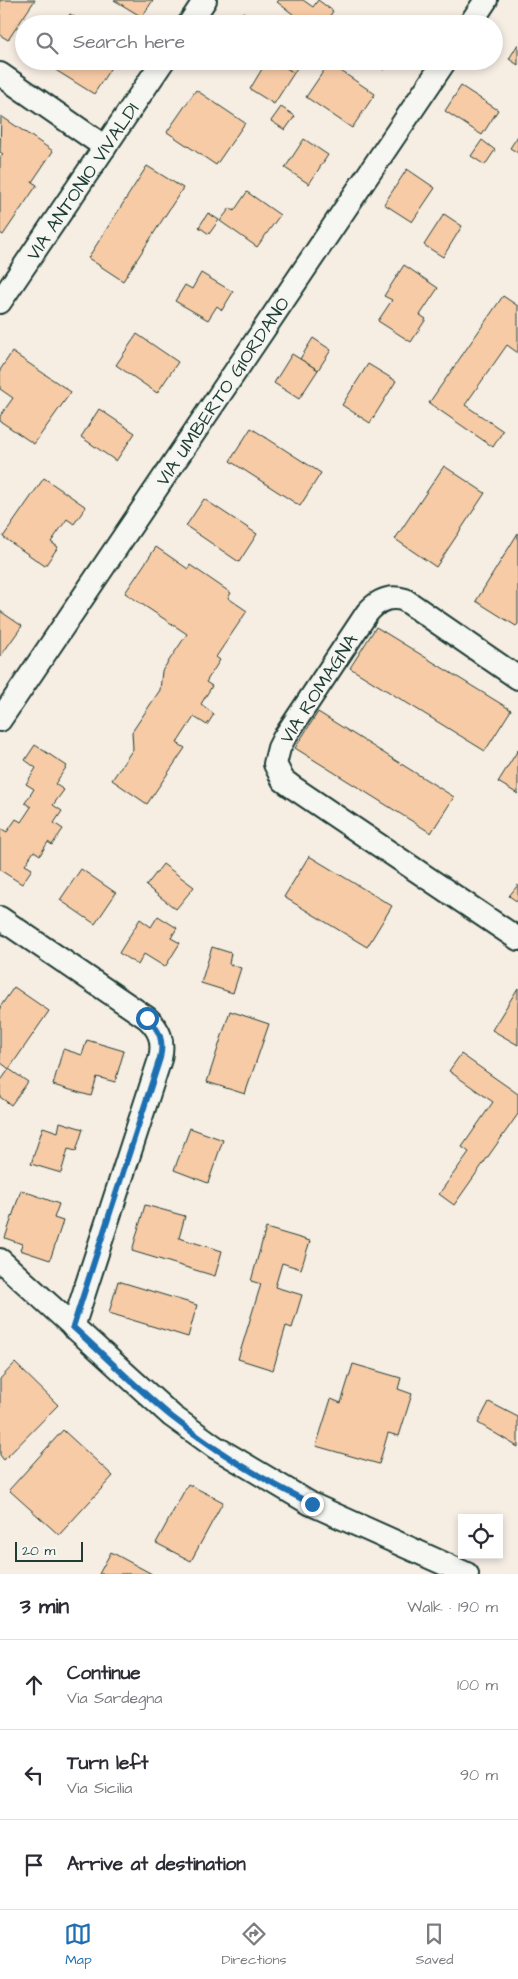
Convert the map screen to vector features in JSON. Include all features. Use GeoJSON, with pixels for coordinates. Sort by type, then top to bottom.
{"type":"FeatureCollection","features":[{"type":"Feature","properties":{"kind":"street"},"geometry":{"type":"LineString","coordinates":[[195,15],[205,0]]}},
{"type":"Feature","properties":{"kind":"street"},"geometry":{"type":"LineString","coordinates":[[476,15],[486,0]]}},
{"type":"Feature","properties":{"kind":"street","name":"VIA ANTONIO VIVALDI"},"geometry":{"type":"LineString","coordinates":[[0,302],[157,70]]}},
{"type":"Feature","properties":{"kind":"street","name":"VIA UMBERTO GIORDANO"},"geometry":{"type":"LineString","coordinates":[[0,720],[439,70]]}},
{"type":"Feature","properties":{"kind":"street"},"geometry":{"type":"LineString","coordinates":[[0,74],[105,147]]}},
{"type":"Feature","properties":{"kind":"street","name":"VIA ROMAGNA"},"geometry":{"type":"LineString","coordinates":[[518,678],[405,600],[397,598],[382,600],[375,604],[368,613],[284,738],[275,764],[283,780],[291,786],[518,939]]}},
{"type":"Feature","properties":{"kind":"street"},"geometry":{"type":"LineString","coordinates":[[0,918],[147,1018],[155,1025],[162,1040],[160,1058],[73,1327]]}},
{"type":"Feature","properties":{"kind":"street"},"geometry":{"type":"LineString","coordinates":[[0,1260],[172,1416],[240,1463],[312,1504],[466,1574]]}},
{"type":"Feature","properties":{"kind":"building"},"geometry":{"type":"Polygon","coordinates":[[[0,0],[35,0],[25,15],[15,15],[15,30],[8,40],[0,35],[0,0]]]}},
{"type":"Feature","properties":{"kind":"building"},"geometry":{"type":"Polygon","coordinates":[[[114,0],[153,0],[143,15],[139,15],[114,0]]]}},
{"type":"Feature","properties":{"kind":"building"},"geometry":{"type":"Polygon","coordinates":[[[279,0],[303,0],[313,7],[318,0],[333,11],[330,15],[294,15],[277,2],[279,0]]]}},
{"type":"Feature","properties":{"kind":"building"},"geometry":{"type":"Polygon","coordinates":[[[518,44],[518,65],[509,59],[518,44]]]}},
{"type":"Feature","properties":{"kind":"building"},"geometry":{"type":"Polygon","coordinates":[[[55,70],[109,70],[94,94],[55,70]]]}},
{"type":"Feature","properties":{"kind":"building"},"geometry":{"type":"Polygon","coordinates":[[[261,70],[290,70],[294,73],[274,104],[250,89],[261,70]]]}},
{"type":"Feature","properties":{"kind":"building"},"geometry":{"type":"Polygon","coordinates":[[[324,70],[339,70],[375,94],[352,128],[306,97],[324,70]]]}},
{"type":"Feature","properties":{"kind":"building"},"geometry":{"type":"Polygon","coordinates":[[[461,86],[498,110],[482,135],[445,111],[461,86]]]}},
{"type":"Feature","properties":{"kind":"building"},"geometry":{"type":"Polygon","coordinates":[[[196,90],[245,123],[216,165],[167,132],[196,90]]]}},
{"type":"Feature","properties":{"kind":"building"},"geometry":{"type":"Polygon","coordinates":[[[281,107],[295,116],[285,130],[271,121],[281,107]]]}},
{"type":"Feature","properties":{"kind":"building"},"geometry":{"type":"Polygon","coordinates":[[[1,116],[53,151],[32,182],[37,185],[3,235],[0,233],[0,158],[3,154],[0,152],[1,116]]]}},
{"type":"Feature","properties":{"kind":"building"},"geometry":{"type":"Polygon","coordinates":[[[518,136],[518,153],[510,148],[518,136]]]}},
{"type":"Feature","properties":{"kind":"building"},"geometry":{"type":"Polygon","coordinates":[[[304,139],[328,155],[309,184],[285,168],[304,139]]]}},
{"type":"Feature","properties":{"kind":"building"},"geometry":{"type":"Polygon","coordinates":[[[482,140],[495,150],[485,165],[471,156],[482,140]]]}},
{"type":"Feature","properties":{"kind":"building"},"geometry":{"type":"Polygon","coordinates":[[[147,166],[183,188],[123,281],[88,258],[147,166]]]}},
{"type":"Feature","properties":{"kind":"building"},"geometry":{"type":"Polygon","coordinates":[[[407,169],[435,188],[412,222],[384,204],[407,169]]]}},
{"type":"Feature","properties":{"kind":"building"},"geometry":{"type":"Polygon","coordinates":[[[247,192],[280,215],[257,247],[220,221],[230,208],[234,211],[247,192]]]}},
{"type":"Feature","properties":{"kind":"building"},"geometry":{"type":"Polygon","coordinates":[[[208,213],[219,220],[209,234],[199,227],[208,213]]]}},
{"type":"Feature","properties":{"kind":"building"},"geometry":{"type":"Polygon","coordinates":[[[444,214],[462,226],[443,257],[424,245],[444,214]]]}},
{"type":"Feature","properties":{"kind":"building"},"geometry":{"type":"Polygon","coordinates":[[[404,265],[438,288],[420,315],[426,319],[411,342],[378,321],[392,300],[384,296],[404,265]]]}},
{"type":"Feature","properties":{"kind":"building"},"geometry":{"type":"Polygon","coordinates":[[[201,273],[233,292],[222,310],[217,306],[208,320],[175,301],[185,285],[192,289],[201,273]]]}},
{"type":"Feature","properties":{"kind":"building"},"geometry":{"type":"Polygon","coordinates":[[[503,296],[518,306],[518,353],[507,345],[465,405],[503,431],[493,447],[429,403],[503,296]]]}},
{"type":"Feature","properties":{"kind":"building"},"geometry":{"type":"Polygon","coordinates":[[[137,334],[178,362],[157,393],[116,365],[137,334]]]}},
{"type":"Feature","properties":{"kind":"building"},"geometry":{"type":"Polygon","coordinates":[[[313,338],[331,350],[318,370],[300,359],[313,338]]]}},
{"type":"Feature","properties":{"kind":"building"},"geometry":{"type":"Polygon","coordinates":[[[12,352],[71,392],[34,444],[0,421],[0,416],[13,398],[0,389],[0,370],[12,352]]]}},
{"type":"Feature","properties":{"kind":"building"},"geometry":{"type":"Polygon","coordinates":[[[292,354],[318,370],[299,399],[274,383],[292,354]]]}},
{"type":"Feature","properties":{"kind":"building"},"geometry":{"type":"Polygon","coordinates":[[[368,364],[396,381],[370,423],[342,405],[368,364]]]}},
{"type":"Feature","properties":{"kind":"building"},"geometry":{"type":"Polygon","coordinates":[[[99,409],[135,433],[116,461],[81,437],[99,409]]]}},
{"type":"Feature","properties":{"kind":"building"},"geometry":{"type":"Polygon","coordinates":[[[251,428],[321,473],[300,506],[230,461],[251,428]]]}},
{"type":"Feature","properties":{"kind":"building"},"geometry":{"type":"Polygon","coordinates":[[[444,466],[485,493],[436,567],[395,539],[444,466]]]}},
{"type":"Feature","properties":{"kind":"building"},"geometry":{"type":"Polygon","coordinates":[[[44,478],[86,507],[74,524],[67,519],[51,542],[58,547],[45,566],[3,537],[44,478]]]}},
{"type":"Feature","properties":{"kind":"building"},"geometry":{"type":"Polygon","coordinates":[[[204,499],[257,534],[239,562],[186,526],[204,499]]]}},
{"type":"Feature","properties":{"kind":"building"},"geometry":{"type":"Polygon","coordinates":[[[518,533],[518,624],[516,626],[476,601],[518,533]]]}},
{"type":"Feature","properties":{"kind":"building"},"geometry":{"type":"Polygon","coordinates":[[[156,547],[188,569],[190,565],[231,593],[228,598],[247,611],[216,657],[220,660],[206,682],[212,686],[201,704],[214,714],[207,725],[194,717],[177,743],[185,748],[147,804],[112,780],[133,749],[132,732],[160,690],[162,671],[187,634],[125,593],[156,547]]]}},
{"type":"Feature","properties":{"kind":"building"},"geometry":{"type":"Polygon","coordinates":[[[0,611],[22,626],[0,657],[0,611]]]}},
{"type":"Feature","properties":{"kind":"building"},"geometry":{"type":"Polygon","coordinates":[[[376,627],[511,710],[485,751],[350,668],[376,627]]]}},
{"type":"Feature","properties":{"kind":"building"},"geometry":{"type":"Polygon","coordinates":[[[318,712],[454,797],[431,833],[295,748],[318,712]]]}},
{"type":"Feature","properties":{"kind":"building"},"geometry":{"type":"Polygon","coordinates":[[[35,745],[67,766],[55,784],[64,790],[53,805],[62,811],[54,823],[63,829],[52,845],[48,842],[40,855],[34,851],[25,865],[32,869],[22,884],[0,870],[0,828],[7,832],[16,819],[21,822],[31,807],[25,803],[34,789],[26,784],[36,768],[25,760],[35,745]]]}},
{"type":"Feature","properties":{"kind":"building"},"geometry":{"type":"Polygon","coordinates":[[[518,750],[518,794],[498,782],[518,750]]]}},
{"type":"Feature","properties":{"kind":"building"},"geometry":{"type":"Polygon","coordinates":[[[309,856],[392,906],[367,947],[284,897],[309,856]]]}},
{"type":"Feature","properties":{"kind":"building"},"geometry":{"type":"Polygon","coordinates":[[[163,864],[194,887],[176,909],[146,886],[163,864]]]}},
{"type":"Feature","properties":{"kind":"building"},"geometry":{"type":"Polygon","coordinates":[[[81,869],[116,893],[95,924],[60,900],[81,869]]]}},
{"type":"Feature","properties":{"kind":"building"},"geometry":{"type":"Polygon","coordinates":[[[518,885],[518,902],[509,896],[518,885]]]}},
{"type":"Feature","properties":{"kind":"building"},"geometry":{"type":"Polygon","coordinates":[[[158,916],[177,928],[171,938],[180,943],[165,967],[144,954],[138,965],[119,953],[140,919],[151,927],[158,916]]]}},
{"type":"Feature","properties":{"kind":"building"},"geometry":{"type":"Polygon","coordinates":[[[212,947],[231,953],[229,964],[241,968],[233,993],[201,983],[212,947]]]}},
{"type":"Feature","properties":{"kind":"building"},"geometry":{"type":"Polygon","coordinates":[[[14,987],[49,1011],[9,1069],[0,1062],[0,1007],[14,987]]]}},
{"type":"Feature","properties":{"kind":"building"},"geometry":{"type":"Polygon","coordinates":[[[518,988],[518,1045],[492,1030],[518,988]]]}},
{"type":"Feature","properties":{"kind":"building"},"geometry":{"type":"Polygon","coordinates":[[[230,1011],[269,1024],[245,1094],[207,1082],[230,1011]]]}},
{"type":"Feature","properties":{"kind":"building"},"geometry":{"type":"Polygon","coordinates":[[[87,1040],[124,1051],[115,1082],[97,1077],[91,1096],[53,1085],[63,1049],[82,1055],[87,1040]]]}},
{"type":"Feature","properties":{"kind":"building"},"geometry":{"type":"Polygon","coordinates":[[[461,1054],[518,1094],[518,1114],[454,1205],[439,1194],[469,1152],[462,1147],[493,1102],[449,1071],[461,1054]]]}},
{"type":"Feature","properties":{"kind":"building"},"geometry":{"type":"Polygon","coordinates":[[[9,1069],[28,1082],[11,1105],[0,1097],[0,1082],[9,1069]]]}},
{"type":"Feature","properties":{"kind":"building"},"geometry":{"type":"Polygon","coordinates":[[[60,1122],[83,1129],[76,1151],[68,1149],[61,1173],[31,1164],[43,1127],[58,1132],[60,1122]]]}},
{"type":"Feature","properties":{"kind":"building"},"geometry":{"type":"Polygon","coordinates":[[[190,1128],[223,1140],[208,1183],[174,1170],[190,1128]]]}},
{"type":"Feature","properties":{"kind":"building"},"geometry":{"type":"Polygon","coordinates":[[[21,1190],[59,1204],[54,1218],[63,1221],[50,1260],[20,1250],[22,1244],[5,1238],[21,1190]]]}},
{"type":"Feature","properties":{"kind":"building"},"geometry":{"type":"Polygon","coordinates":[[[145,1205],[185,1216],[179,1238],[222,1251],[215,1276],[132,1251],[145,1205]]]}},
{"type":"Feature","properties":{"kind":"building"},"geometry":{"type":"Polygon","coordinates":[[[266,1228],[310,1241],[301,1269],[282,1263],[275,1287],[302,1295],[292,1328],[286,1326],[273,1370],[238,1359],[261,1284],[251,1281],[266,1228]]]}},
{"type":"Feature","properties":{"kind":"building"},"geometry":{"type":"Polygon","coordinates":[[[118,1281],[197,1305],[188,1337],[109,1313],[118,1281]]]}},
{"type":"Feature","properties":{"kind":"building"},"geometry":{"type":"Polygon","coordinates":[[[15,1363],[58,1405],[4,1460],[0,1455],[0,1379],[15,1363]]]}},
{"type":"Feature","properties":{"kind":"building"},"geometry":{"type":"Polygon","coordinates":[[[353,1364],[401,1378],[398,1389],[412,1394],[399,1436],[388,1433],[379,1464],[316,1446],[331,1399],[341,1403],[353,1364]]]}},
{"type":"Feature","properties":{"kind":"building"},"geometry":{"type":"Polygon","coordinates":[[[489,1402],[518,1417],[518,1447],[478,1423],[489,1402]]]}},
{"type":"Feature","properties":{"kind":"building"},"geometry":{"type":"Polygon","coordinates":[[[63,1430],[113,1476],[59,1535],[9,1490],[63,1430]]]}},
{"type":"Feature","properties":{"kind":"building"},"geometry":{"type":"Polygon","coordinates":[[[188,1484],[223,1502],[191,1561],[156,1543],[188,1484]]]}},
{"type":"Feature","properties":{"kind":"building"},"geometry":{"type":"Polygon","coordinates":[[[111,1552],[152,1574],[99,1574],[111,1552]]]}},
{"type":"Feature","properties":{"kind":"route"},"geometry":{"type":"LineString","coordinates":[[147,1018],[155,1025],[162,1040],[163,1048],[73,1327],[156,1403],[188,1429],[248,1468],[291,1494],[312,1504]]}}]}
